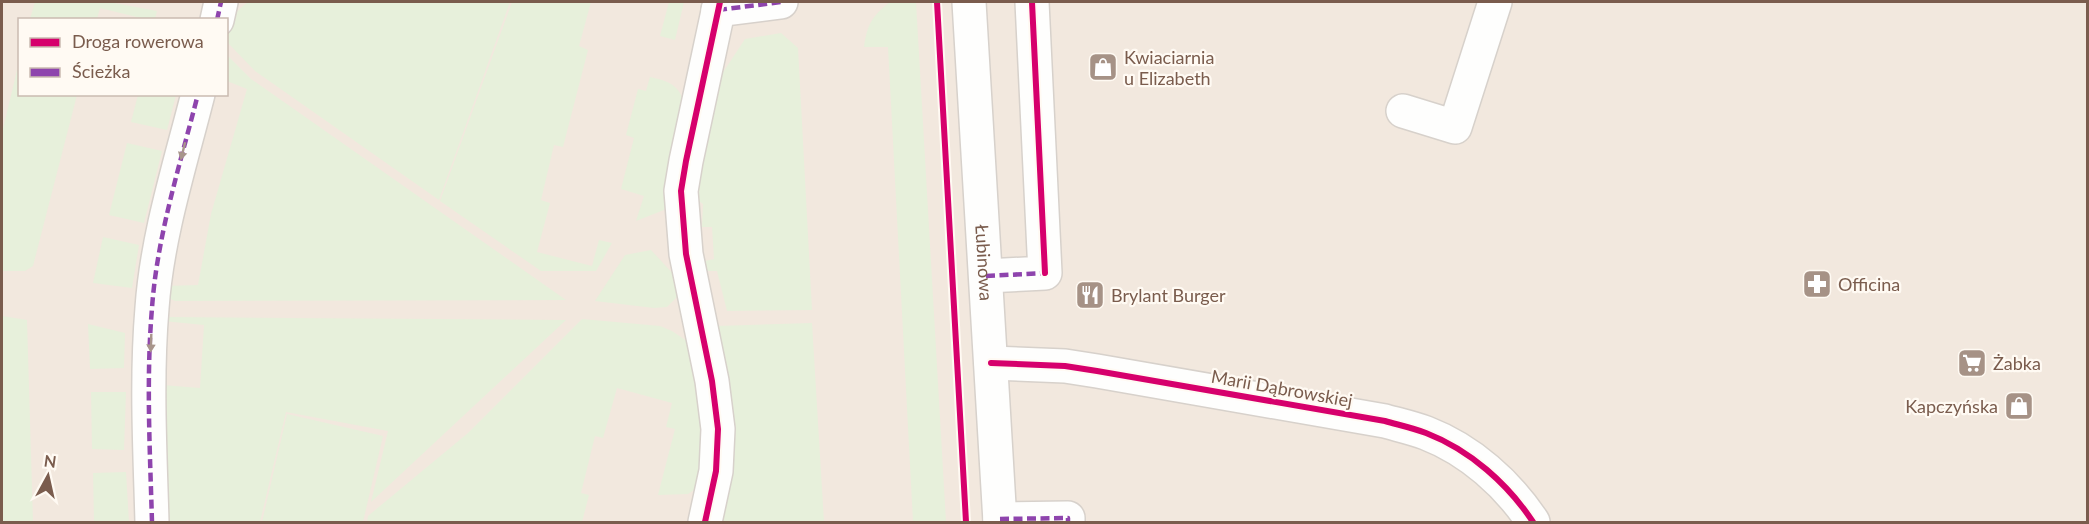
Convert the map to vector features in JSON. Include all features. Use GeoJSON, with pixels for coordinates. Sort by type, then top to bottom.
{"type":"FeatureCollection","features":[{"type":"Feature","properties":{"kind":"street"},"geometry":{"type":"LineString","coordinates":[[217,18],[221,2]]}},
{"type":"Feature","properties":{"kind":"street"},"geometry":{"type":"LineString","coordinates":[[705,522],[716,471],[718,429],[712,381],[686,255],[681,191],[719,6],[781,2]]}},
{"type":"Feature","properties":{"kind":"street","name":"Łubinowa"},"geometry":{"type":"LineString","coordinates":[[969,2],[1000,521]]}},
{"type":"Feature","properties":{"kind":"street"},"geometry":{"type":"LineString","coordinates":[[986,276],[1045,273],[1032,2]]}},
{"type":"Feature","properties":{"kind":"street"},"geometry":{"type":"LineString","coordinates":[[1403,111],[1455,127],[1495,2]]}},
{"type":"Feature","properties":{"kind":"street"},"geometry":{"type":"LineString","coordinates":[[152,522],[150,445],[152,308],[164,227],[197,96]]}},
{"type":"Feature","properties":{"kind":"street","name":"Marii Dąbrowskiej"},"geometry":{"type":"LineString","coordinates":[[991,363],[1065,366],[1385,421],[1427,433],[1470,456],[1502,484],[1522,518]]}},
{"type":"Feature","properties":{"kind":"street"},"geometry":{"type":"LineString","coordinates":[[1000,521],[1068,518],[1068,522]]}},
{"type":"Feature","properties":{"kind":"shaded area"},"geometry":{"type":"Polygon","coordinates":[[[2,2],[2087,2],[2087,522],[2,522],[2,2]]]}},
{"type":"Feature","properties":{"kind":"green space"},"geometry":{"type":"Polygon","coordinates":[[[35,2],[109,2],[157,11],[155,18],[141,18],[100,8],[97,18],[30,18],[35,2]]]}},
{"type":"Feature","properties":{"kind":"green space"},"geometry":{"type":"Polygon","coordinates":[[[248,2],[510,2],[439,200],[255,71],[228,43],[228,30],[239,10],[248,2]]]}},
{"type":"Feature","properties":{"kind":"green space"},"geometry":{"type":"Polygon","coordinates":[[[512,2],[591,2],[579,46],[588,50],[563,147],[554,145],[541,200],[550,203],[537,252],[592,266],[599,240],[612,243],[596,271],[541,271],[440,201],[512,2]]]}},
{"type":"Feature","properties":{"kind":"green space"},"geometry":{"type":"Polygon","coordinates":[[[669,2],[684,2],[675,40],[660,36],[669,2]]]}},
{"type":"Feature","properties":{"kind":"green space"},"geometry":{"type":"Polygon","coordinates":[[[890,2],[916,2],[946,522],[913,522],[888,47],[864,47],[871,22],[890,2]]]}},
{"type":"Feature","properties":{"kind":"green space"},"geometry":{"type":"Polygon","coordinates":[[[781,33],[798,48],[812,310],[727,311],[717,271],[706,271],[705,261],[714,259],[712,227],[702,227],[703,204],[696,199],[714,86],[745,39],[781,33]]]}},
{"type":"Feature","properties":{"kind":"green space"},"geometry":{"type":"Polygon","coordinates":[[[228,56],[251,79],[566,300],[175,301],[168,298],[165,286],[198,285],[211,214],[247,89],[228,81],[228,56]]]}},
{"type":"Feature","properties":{"kind":"green space"},"geometry":{"type":"Polygon","coordinates":[[[18,66],[18,96],[77,96],[33,266],[25,271],[2,271],[2,133],[18,66]]]}},
{"type":"Feature","properties":{"kind":"green space"},"geometry":{"type":"Polygon","coordinates":[[[650,77],[672,84],[679,91],[684,102],[672,179],[664,210],[636,221],[644,196],[621,189],[634,138],[626,135],[638,89],[646,91],[650,77]]]}},
{"type":"Feature","properties":{"kind":"green space"},"geometry":{"type":"Polygon","coordinates":[[[138,96],[176,96],[167,130],[131,122],[138,96]]]}},
{"type":"Feature","properties":{"kind":"green space"},"geometry":{"type":"Polygon","coordinates":[[[127,143],[162,151],[144,223],[109,215],[127,143]]]}},
{"type":"Feature","properties":{"kind":"green space"},"geometry":{"type":"Polygon","coordinates":[[[103,237],[139,245],[132,288],[93,283],[103,237]]]}},
{"type":"Feature","properties":{"kind":"green space"},"geometry":{"type":"Polygon","coordinates":[[[651,250],[676,277],[680,294],[667,307],[654,308],[595,301],[625,255],[651,250]]]}},
{"type":"Feature","properties":{"kind":"green space"},"geometry":{"type":"Polygon","coordinates":[[[2,316],[27,320],[33,522],[2,522],[2,316]]]}},
{"type":"Feature","properties":{"kind":"green space"},"geometry":{"type":"Polygon","coordinates":[[[168,317],[566,320],[371,502],[388,431],[286,412],[260,522],[190,522],[189,520],[161,522],[162,385],[200,388],[204,325],[163,321],[168,317]]]}},
{"type":"Feature","properties":{"kind":"green space"},"geometry":{"type":"Polygon","coordinates":[[[582,319],[660,326],[693,345],[706,448],[697,488],[688,494],[658,495],[675,429],[666,427],[672,403],[617,388],[603,438],[595,436],[581,493],[589,495],[582,522],[367,522],[368,516],[468,433],[582,319]]]}},
{"type":"Feature","properties":{"kind":"green space"},"geometry":{"type":"Polygon","coordinates":[[[812,323],[824,522],[717,522],[716,326],[812,323]]]}},
{"type":"Feature","properties":{"kind":"green space"},"geometry":{"type":"Polygon","coordinates":[[[88,324],[125,333],[124,368],[90,369],[88,324]]]}},
{"type":"Feature","properties":{"kind":"green space"},"geometry":{"type":"Polygon","coordinates":[[[91,392],[126,392],[124,450],[92,449],[91,392]]]}},
{"type":"Feature","properties":{"kind":"green space"},"geometry":{"type":"Polygon","coordinates":[[[287,414],[383,436],[363,522],[262,522],[287,414]]]}},
{"type":"Feature","properties":{"kind":"green space"},"geometry":{"type":"Polygon","coordinates":[[[126,472],[129,522],[94,522],[93,473],[126,472]]]}},
{"type":"Feature","properties":{"kind":"marked path"},"geometry":{"type":"LineString","coordinates":[[217,18],[221,2]]}},
{"type":"Feature","properties":{"kind":"marked path"},"geometry":{"type":"LineString","coordinates":[[718,10],[781,2]]}},
{"type":"Feature","properties":{"kind":"marked path"},"geometry":{"type":"LineString","coordinates":[[152,522],[149,388],[150,335],[155,281],[170,201],[197,96]]}},
{"type":"Feature","properties":{"kind":"marked path"},"geometry":{"type":"LineString","coordinates":[[986,276],[1045,273],[1045,268]]}},
{"type":"Feature","properties":{"kind":"marked path"},"geometry":{"type":"LineString","coordinates":[[1000,519],[1068,518],[1068,522]]}},
{"type":"Feature","properties":{"kind":"cycle path"},"geometry":{"type":"LineString","coordinates":[[705,522],[716,471],[718,429],[712,381],[686,254],[681,191],[720,2]]}},
{"type":"Feature","properties":{"kind":"cycle path"},"geometry":{"type":"LineString","coordinates":[[937,2],[966,522]]}},
{"type":"Feature","properties":{"kind":"cycle path"},"geometry":{"type":"LineString","coordinates":[[1032,2],[1045,273]]}},
{"type":"Feature","properties":{"kind":"cycle path"},"geometry":{"type":"LineString","coordinates":[[991,363],[1065,366],[1385,421],[1411,428],[1442,440],[1473,459],[1512,494],[1533,522]]}},
{"type":"Feature","properties":{"kind":"place","name":"Kwiaciarnia u Elizabeth"},"geometry":{"type":"Point","coordinates":[1103,67]}},
{"type":"Feature","properties":{"kind":"place","name":"Officina"},"geometry":{"type":"Point","coordinates":[1817,284]}},
{"type":"Feature","properties":{"kind":"place","name":"Brylant Burger"},"geometry":{"type":"Point","coordinates":[1090,295]}},
{"type":"Feature","properties":{"kind":"place","name":"Żabka"},"geometry":{"type":"Point","coordinates":[1972,363]}},
{"type":"Feature","properties":{"kind":"place","name":"Kapczyńska"},"geometry":{"type":"Point","coordinates":[2019,406]}}]}
